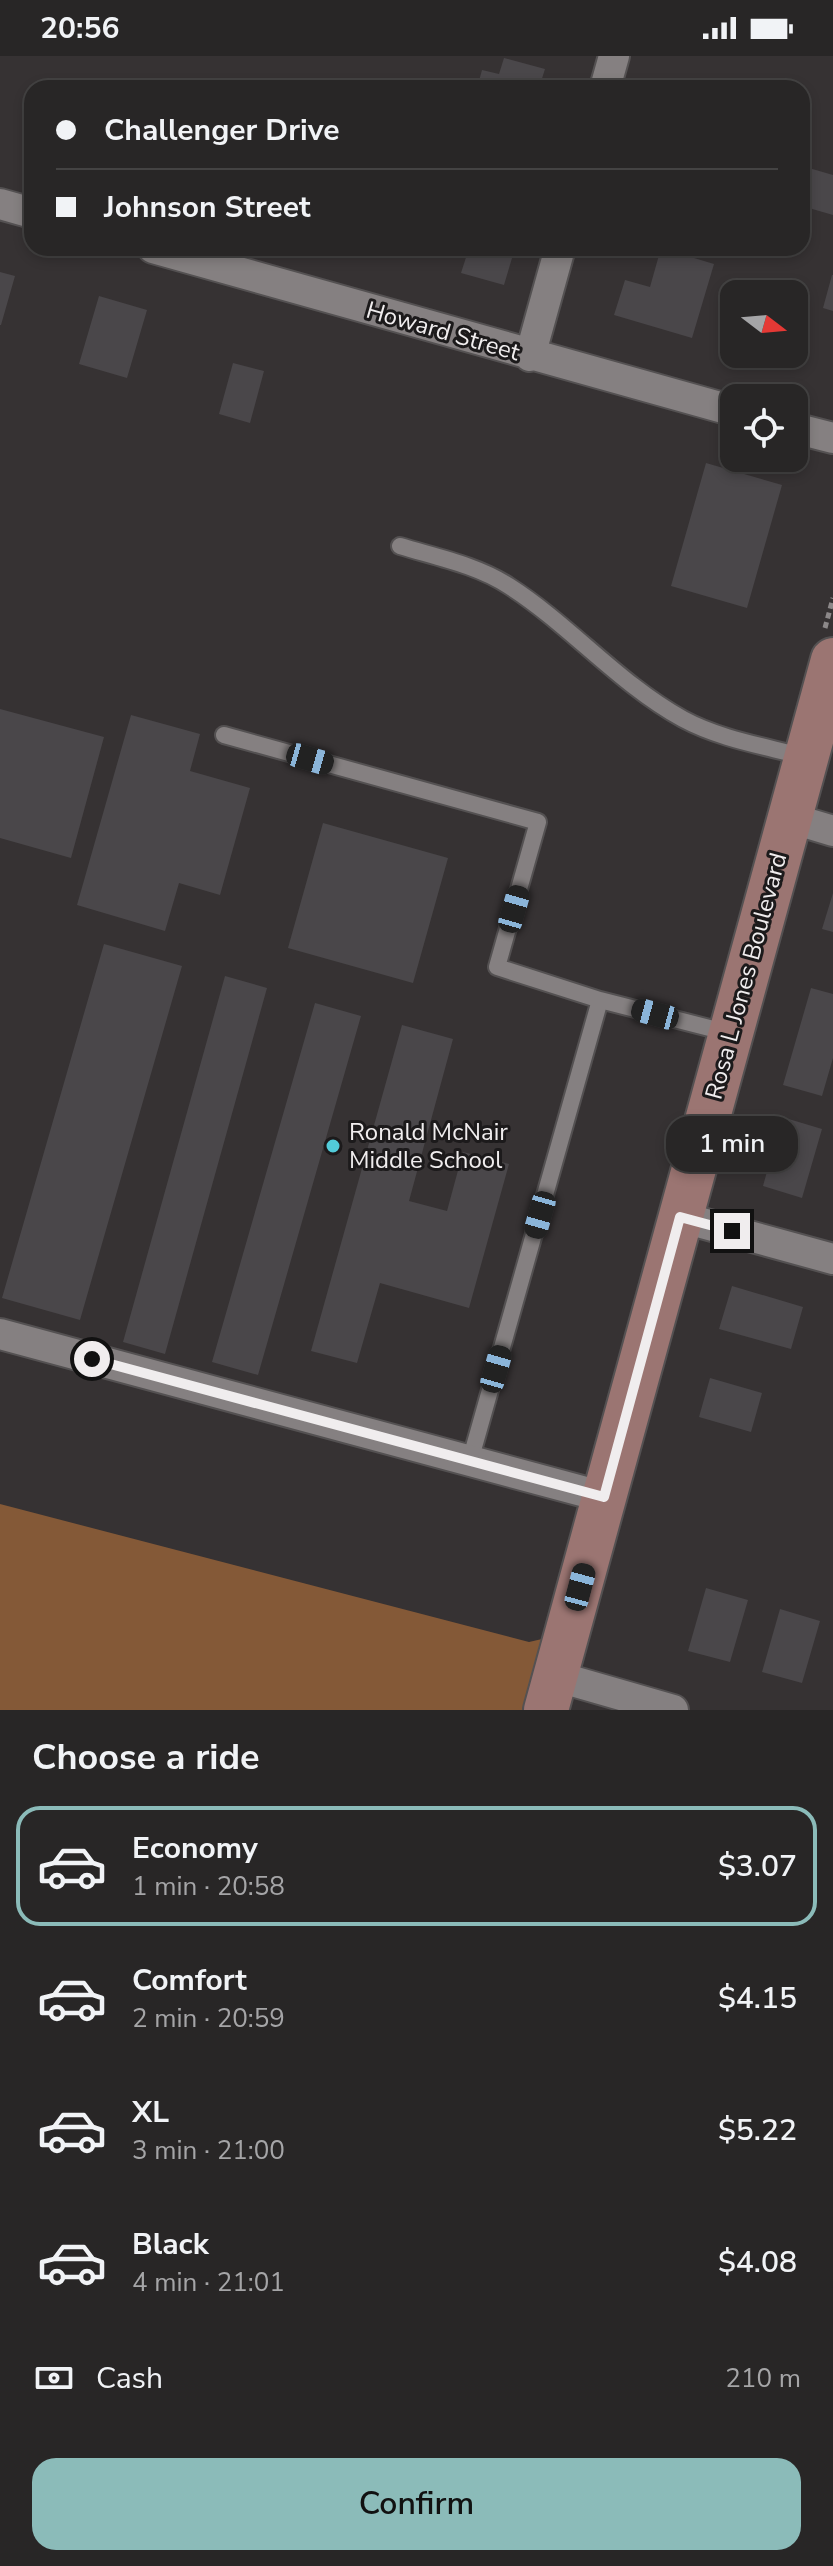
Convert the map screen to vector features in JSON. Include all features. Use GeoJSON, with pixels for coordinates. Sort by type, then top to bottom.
{"type":"FeatureCollection","features":[{"type":"Feature","properties":{"kind":"street"},"geometry":{"type":"LineString","coordinates":[[607,80],[614,56]]}},
{"type":"Feature","properties":{"kind":"street"},"geometry":{"type":"LineString","coordinates":[[0,204],[24,211]]}},
{"type":"Feature","properties":{"kind":"street","name":"Howard Street"},"geometry":{"type":"LineString","coordinates":[[181,256],[720,407]]}},
{"type":"Feature","properties":{"kind":"street"},"geometry":{"type":"LineString","coordinates":[[530,356],[558,256]]}},
{"type":"Feature","properties":{"kind":"street"},"geometry":{"type":"LineString","coordinates":[[808,432],[833,438]]}},
{"type":"Feature","properties":{"kind":"street","name":"Rosa L Jones Boulevard"},"geometry":{"type":"LineString","coordinates":[[551,1693],[833,660]]}},
{"type":"Feature","properties":{"kind":"street"},"geometry":{"type":"LineString","coordinates":[[790,818],[833,831]]}},
{"type":"Feature","properties":{"kind":"street"},"geometry":{"type":"LineString","coordinates":[[680,1217],[833,1259]]}},
{"type":"Feature","properties":{"kind":"street"},"geometry":{"type":"LineString","coordinates":[[0,1334],[604,1497]]}},
{"type":"Feature","properties":{"kind":"street"},"geometry":{"type":"LineString","coordinates":[[551,1693],[673,1710]]}},
{"type":"Feature","properties":{"kind":"lane"},"geometry":{"type":"LineString","coordinates":[[400,546],[463,565],[507,584],[654,701],[684,720],[747,742],[806,757]]}},
{"type":"Feature","properties":{"kind":"lane"},"geometry":{"type":"LineString","coordinates":[[224,735],[538,822],[497,967],[600,1000],[730,1033]]}},
{"type":"Feature","properties":{"kind":"lane"},"geometry":{"type":"LineString","coordinates":[[470,1461],[600,1000]]}},
{"type":"Feature","properties":{"kind":"shaded area"},"geometry":{"type":"Polygon","coordinates":[[[0,1504],[529,1642],[542,1639],[522,1710],[0,1710],[0,1504]]]}},
{"type":"Feature","properties":{"kind":"building"},"geometry":{"type":"Polygon","coordinates":[[[504,58],[545,69],[542,80],[479,80],[482,70],[499,74],[504,58]]]}},
{"type":"Feature","properties":{"kind":"building"},"geometry":{"type":"Polygon","coordinates":[[[810,168],[833,175],[833,215],[810,208],[810,168]]]}},
{"type":"Feature","properties":{"kind":"building"},"geometry":{"type":"Polygon","coordinates":[[[466,256],[513,256],[504,285],[461,273],[466,256]]]}},
{"type":"Feature","properties":{"kind":"building"},"geometry":{"type":"Polygon","coordinates":[[[659,256],[688,256],[714,264],[692,338],[614,315],[625,280],[650,287],[659,256]]]}},
{"type":"Feature","properties":{"kind":"building"},"geometry":{"type":"Polygon","coordinates":[[[0,272],[15,276],[1,325],[0,325],[0,272]]]}},
{"type":"Feature","properties":{"kind":"building"},"geometry":{"type":"Polygon","coordinates":[[[833,275],[833,311],[823,308],[833,275]]]}},
{"type":"Feature","properties":{"kind":"building"},"geometry":{"type":"Polygon","coordinates":[[[99,296],[147,310],[127,378],[79,364],[99,296]]]}},
{"type":"Feature","properties":{"kind":"building"},"geometry":{"type":"Polygon","coordinates":[[[233,363],[264,371],[250,423],[219,414],[233,363]]]}},
{"type":"Feature","properties":{"kind":"building"},"geometry":{"type":"Polygon","coordinates":[[[706,463],[720,467],[720,472],[737,472],[782,485],[747,608],[671,586],[706,463]]]}},
{"type":"Feature","properties":{"kind":"building"},"geometry":{"type":"Polygon","coordinates":[[[0,709],[104,737],[71,858],[0,838],[0,709]]]}},
{"type":"Feature","properties":{"kind":"building"},"geometry":{"type":"Polygon","coordinates":[[[131,715],[200,734],[190,771],[250,788],[220,895],[179,883],[165,931],[77,905],[131,715]]]}},
{"type":"Feature","properties":{"kind":"building"},"geometry":{"type":"Polygon","coordinates":[[[323,823],[448,858],[413,983],[288,948],[323,823]]]}},
{"type":"Feature","properties":{"kind":"building"},"geometry":{"type":"Polygon","coordinates":[[[833,893],[833,932],[822,929],[833,893]]]}},
{"type":"Feature","properties":{"kind":"building"},"geometry":{"type":"Polygon","coordinates":[[[104,944],[182,966],[80,1320],[2,1298],[104,944]]]}},
{"type":"Feature","properties":{"kind":"building"},"geometry":{"type":"Polygon","coordinates":[[[225,976],[267,988],[165,1354],[123,1342],[225,976]]]}},
{"type":"Feature","properties":{"kind":"building"},"geometry":{"type":"Polygon","coordinates":[[[811,988],[833,994],[833,1058],[822,1096],[783,1085],[811,988]]]}},
{"type":"Feature","properties":{"kind":"building"},"geometry":{"type":"Polygon","coordinates":[[[315,1003],[361,1016],[258,1375],[212,1362],[315,1003]]]}},
{"type":"Feature","properties":{"kind":"building"},"geometry":{"type":"Polygon","coordinates":[[[402,1025],[453,1039],[409,1201],[447,1211],[463,1152],[509,1164],[469,1308],[380,1283],[357,1363],[311,1351],[402,1025]]]}},
{"type":"Feature","properties":{"kind":"building"},"geometry":{"type":"Polygon","coordinates":[[[782,1117],[822,1129],[802,1198],[763,1186],[782,1117]]]}},
{"type":"Feature","properties":{"kind":"building"},"geometry":{"type":"Polygon","coordinates":[[[732,1286],[803,1307],[791,1349],[719,1329],[732,1286]]]}},
{"type":"Feature","properties":{"kind":"building"},"geometry":{"type":"Polygon","coordinates":[[[710,1378],[762,1393],[751,1432],[699,1417],[710,1378]]]}},
{"type":"Feature","properties":{"kind":"building"},"geometry":{"type":"Polygon","coordinates":[[[706,1588],[748,1600],[730,1662],[688,1651],[706,1588]]]}},
{"type":"Feature","properties":{"kind":"building"},"geometry":{"type":"Polygon","coordinates":[[[780,1609],[820,1621],[802,1683],[762,1672],[780,1609]]]}},
{"type":"Feature","properties":{"kind":"place","name":"Ronald McNair Middle School"},"geometry":{"type":"Point","coordinates":[333,1146]}},
{"type":"Feature","properties":{"kind":"route"},"geometry":{"type":"LineString","coordinates":[[92,1359],[604,1497],[680,1217],[732,1231]]}}]}
